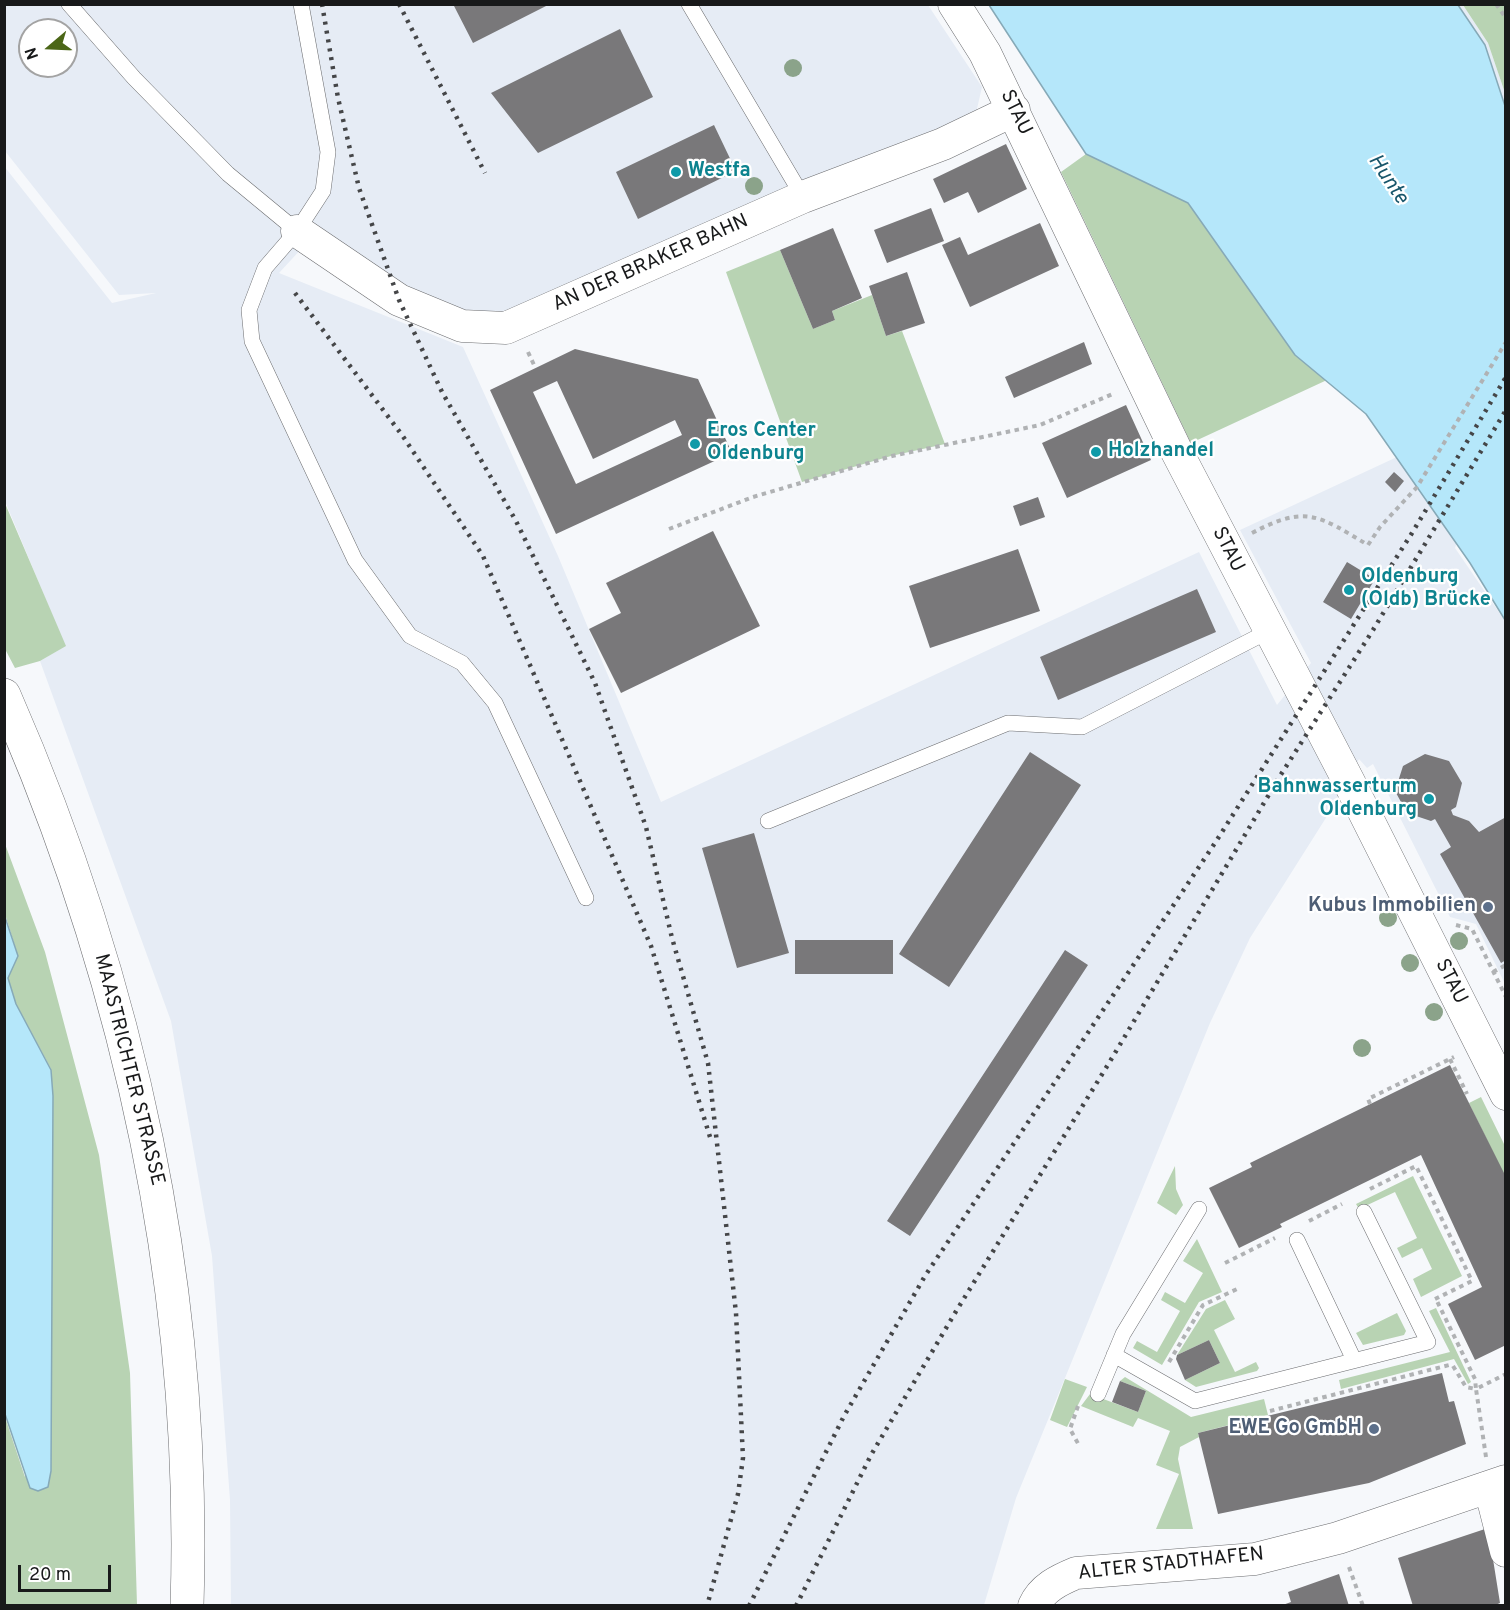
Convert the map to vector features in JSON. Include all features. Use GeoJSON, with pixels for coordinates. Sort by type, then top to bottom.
{"type":"FeatureCollection","features":[{"type":"Feature","properties":{"kind":"street","name":"STAU"},"geometry":{"type":"LineString","coordinates":[[954,4],[985,53],[1225,548],[1353,790],[1506,1094]]}},
{"type":"Feature","properties":{"kind":"street","name":"AN DER BRAKER BAHN"},"geometry":{"type":"LineString","coordinates":[[297,231],[399,300],[462,326],[506,328],[803,196],[943,144],[1014,111]]}},
{"type":"Feature","properties":{"kind":"street","name":"MAASTRICHTER STRASSE"},"geometry":{"type":"LineString","coordinates":[[4,694],[62,837],[93,929],[128,1055],[152,1159],[173,1297],[182,1387],[188,1486],[187,1605]]}},
{"type":"Feature","properties":{"kind":"street","name":"ALTER STADTHAFEN"},"geometry":{"type":"LineString","coordinates":[[1034,1605],[1055,1582],[1076,1573],[1255,1559],[1338,1538],[1498,1484]]}},
{"type":"Feature","properties":{"kind":"street"},"geometry":{"type":"LineString","coordinates":[[1498,1484],[1506,1551]]}},
{"type":"Feature","properties":{"kind":"lane"},"geometry":{"type":"LineString","coordinates":[[69,4],[134,78],[228,174],[297,231]]}},
{"type":"Feature","properties":{"kind":"lane"},"geometry":{"type":"LineString","coordinates":[[301,4],[328,152],[323,191],[297,231],[265,268],[249,310],[252,341],[355,560],[410,636],[462,663],[495,703],[586,898]]}},
{"type":"Feature","properties":{"kind":"lane"},"geometry":{"type":"LineString","coordinates":[[688,4],[803,196]]}},
{"type":"Feature","properties":{"kind":"lane"},"geometry":{"type":"LineString","coordinates":[[768,821],[1008,723],[1082,727],[1269,631]]}},
{"type":"Feature","properties":{"kind":"lane"},"geometry":{"type":"LineString","coordinates":[[1099,1392],[1123,1334],[1199,1209]]}},
{"type":"Feature","properties":{"kind":"lane"},"geometry":{"type":"LineString","coordinates":[[1114,1355],[1195,1401],[1428,1342],[1364,1212]]}},
{"type":"Feature","properties":{"kind":"lane"},"geometry":{"type":"LineString","coordinates":[[1297,1240],[1354,1360]]}},
{"type":"Feature","properties":{"kind":"path"},"geometry":{"type":"LineString","coordinates":[[1496,4],[1506,18]]}},
{"type":"Feature","properties":{"kind":"path"},"geometry":{"type":"LineString","coordinates":[[1225,548],[1277,522],[1300,515],[1328,521],[1368,545],[1380,526],[1417,488],[1506,342]]}},
{"type":"Feature","properties":{"kind":"path"},"geometry":{"type":"LineString","coordinates":[[669,529],[753,497],[891,456],[1040,425],[1143,381]]}},
{"type":"Feature","properties":{"kind":"path"},"geometry":{"type":"LineString","coordinates":[[1493,972],[1506,965]]}},
{"type":"Feature","properties":{"kind":"path"},"geometry":{"type":"LineString","coordinates":[[1370,1104],[1368,1099],[1450,1059],[1467,1094]]}},
{"type":"Feature","properties":{"kind":"path"},"geometry":{"type":"LineString","coordinates":[[1158,1380],[1203,1305],[1238,1289]]}},
{"type":"Feature","properties":{"kind":"path"},"geometry":{"type":"LineString","coordinates":[[1436,1299],[1475,1379],[1498,1484]]}},
{"type":"Feature","properties":{"kind":"path"},"geometry":{"type":"LineString","coordinates":[[1270,1411],[1449,1365],[1453,1366],[1466,1387],[1476,1389],[1506,1374]]}},
{"type":"Feature","properties":{"kind":"path"},"geometry":{"type":"LineString","coordinates":[[1080,1447],[1071,1425],[1087,1392],[1099,1392]]}},
{"type":"Feature","properties":{"kind":"path"},"geometry":{"type":"LineString","coordinates":[[1338,1538],[1364,1605]]}},
{"type":"Feature","properties":{"kind":"shaded area"},"geometry":{"type":"Polygon","coordinates":[[[5,5],[928,5],[982,87],[976,113],[507,317],[465,317],[303,247],[279,273],[463,347],[558,556],[661,802],[1199,552],[1277,705],[1311,663],[1240,530],[1397,457],[1415,484],[1467,514],[1455,548],[1505,621],[1505,984],[1476,924],[1450,917],[1373,764],[1367,768],[1359,759],[1336,802],[1250,938],[1210,1023],[1016,1498],[984,1605],[231,1605],[230,1500],[212,1256],[171,1021],[40,661],[65,646],[5,501],[4,166],[112,303],[156,293],[119,295],[5,151],[5,5]]]}},
{"type":"Feature","properties":{"kind":"shaded area"},"geometry":{"type":"Polygon","coordinates":[[[1458,5],[1463,5],[1488,43],[1505,93],[1505,106],[1485,45],[1458,5]]]}},
{"type":"Feature","properties":{"kind":"green space"},"geometry":{"type":"Polygon","coordinates":[[[1463,5],[1505,5],[1505,93],[1488,43],[1463,5]]]}},
{"type":"Feature","properties":{"kind":"green space"},"geometry":{"type":"Polygon","coordinates":[[[1086,154],[1188,203],[1295,355],[1327,380],[1191,443],[1061,172],[1086,154]]]}},
{"type":"Feature","properties":{"kind":"green space"},"geometry":{"type":"Polygon","coordinates":[[[780,250],[813,329],[835,320],[832,311],[872,295],[886,336],[902,331],[945,444],[891,456],[802,482],[726,272],[780,250]]]}},
{"type":"Feature","properties":{"kind":"green space"},"geometry":{"type":"Polygon","coordinates":[[[4,501],[66,646],[40,661],[15,668],[5,649],[4,501]]]}},
{"type":"Feature","properties":{"kind":"green space"},"geometry":{"type":"Polygon","coordinates":[[[5,844],[45,952],[99,1155],[130,1373],[137,1605],[5,1605],[4,1414],[25,1477],[51,1069],[16,1004],[8,978],[18,956],[5,914],[5,844]]]}},
{"type":"Feature","properties":{"kind":"green space"},"geometry":{"type":"Polygon","coordinates":[[[1481,1097],[1505,1146],[1505,1177],[1469,1103],[1481,1097]]]}},
{"type":"Feature","properties":{"kind":"green space"},"geometry":{"type":"Polygon","coordinates":[[[1175,1166],[1176,1189],[1183,1205],[1176,1215],[1157,1203],[1175,1166]]]}},
{"type":"Feature","properties":{"kind":"green space"},"geometry":{"type":"Polygon","coordinates":[[[1413,1176],[1462,1276],[1421,1297],[1413,1279],[1432,1269],[1422,1248],[1402,1258],[1397,1248],[1417,1238],[1395,1192],[1359,1209],[1356,1204],[1413,1176]]]}},
{"type":"Feature","properties":{"kind":"green space"},"geometry":{"type":"Polygon","coordinates":[[[1197,1239],[1222,1292],[1199,1302],[1162,1365],[1133,1348],[1137,1341],[1157,1352],[1180,1311],[1161,1300],[1165,1292],[1185,1303],[1203,1273],[1183,1261],[1197,1239]]]}},
{"type":"Feature","properties":{"kind":"green space"},"geometry":{"type":"Polygon","coordinates":[[[1225,1300],[1235,1319],[1214,1330],[1235,1372],[1256,1362],[1259,1368],[1257,1371],[1196,1387],[1185,1380],[1220,1363],[1209,1340],[1177,1355],[1206,1309],[1225,1300]]]}},
{"type":"Feature","properties":{"kind":"green space"},"geometry":{"type":"Polygon","coordinates":[[[1436,1308],[1471,1382],[1468,1384],[1454,1359],[1341,1389],[1339,1380],[1450,1352],[1429,1311],[1436,1308]]]}},
{"type":"Feature","properties":{"kind":"green space"},"geometry":{"type":"Polygon","coordinates":[[[1397,1313],[1406,1331],[1404,1335],[1363,1345],[1356,1333],[1397,1313]]]}},
{"type":"Feature","properties":{"kind":"green space"},"geometry":{"type":"Polygon","coordinates":[[[1125,1377],[1191,1417],[1264,1399],[1268,1415],[1198,1433],[1199,1437],[1180,1447],[1178,1459],[1193,1529],[1156,1529],[1179,1474],[1156,1465],[1170,1431],[1138,1418],[1133,1427],[1081,1406],[1090,1394],[1138,1412],[1146,1391],[1120,1381],[1125,1377]]]}},
{"type":"Feature","properties":{"kind":"green space"},"geometry":{"type":"Polygon","coordinates":[[[1065,1379],[1087,1387],[1067,1427],[1050,1420],[1065,1379]]]}},
{"type":"Feature","properties":{"kind":"water","name":"Hunte"},"geometry":{"type":"Polygon","coordinates":[[[989,5],[1458,5],[1485,45],[1505,106],[1505,620],[1470,563],[1366,414],[1295,355],[1188,203],[1086,154],[989,5]]]}},
{"type":"Feature","properties":{"kind":"water"},"geometry":{"type":"Polygon","coordinates":[[[4,914],[18,956],[8,978],[16,1004],[51,1070],[53,1096],[51,1471],[48,1487],[38,1491],[30,1488],[5,1414],[4,914]]]}},
{"type":"Feature","properties":{"kind":"building"},"geometry":{"type":"Polygon","coordinates":[[[453,4],[550,4],[473,43],[453,4]]]}},
{"type":"Feature","properties":{"kind":"building"},"geometry":{"type":"Polygon","coordinates":[[[620,29],[653,97],[538,153],[491,93],[620,29]]]}},
{"type":"Feature","properties":{"kind":"building","name":"Westfa"},"geometry":{"type":"Polygon","coordinates":[[[714,125],[736,171],[638,219],[616,172],[714,125]]]}},
{"type":"Feature","properties":{"kind":"building"},"geometry":{"type":"Polygon","coordinates":[[[1006,144],[1027,189],[978,213],[968,192],[944,203],[933,179],[1006,144]]]}},
{"type":"Feature","properties":{"kind":"building"},"geometry":{"type":"Polygon","coordinates":[[[931,208],[944,241],[887,263],[874,230],[931,208]]]}},
{"type":"Feature","properties":{"kind":"building"},"geometry":{"type":"Polygon","coordinates":[[[1040,223],[1059,266],[970,307],[942,245],[960,237],[968,255],[1040,223]]]}},
{"type":"Feature","properties":{"kind":"building"},"geometry":{"type":"Polygon","coordinates":[[[833,228],[862,298],[832,311],[835,320],[813,329],[780,250],[833,228]]]}},
{"type":"Feature","properties":{"kind":"building"},"geometry":{"type":"Polygon","coordinates":[[[907,272],[925,323],[886,336],[869,286],[907,272]]]}},
{"type":"Feature","properties":{"kind":"building"},"geometry":{"type":"Polygon","coordinates":[[[1084,342],[1092,364],[1014,398],[1005,377],[1084,342]]]}},
{"type":"Feature","properties":{"kind":"building","name":"Eros Center Oldenburg"},"geometry":{"type":"Polygon","coordinates":[[[575,349],[698,379],[732,453],[556,534],[490,390],[575,349]],[[557,381],[533,392],[576,484],[682,435],[675,420],[593,459],[557,381]]]}},
{"type":"Feature","properties":{"kind":"building","name":"Holzhandel"},"geometry":{"type":"Polygon","coordinates":[[[1126,405],[1151,460],[1067,498],[1042,443],[1126,405]]]}},
{"type":"Feature","properties":{"kind":"building"},"geometry":{"type":"Polygon","coordinates":[[[1394,472],[1404,481],[1395,492],[1385,482],[1394,472]]]}},
{"type":"Feature","properties":{"kind":"building"},"geometry":{"type":"Polygon","coordinates":[[[1038,497],[1045,517],[1020,526],[1013,506],[1038,497]]]}},
{"type":"Feature","properties":{"kind":"building"},"geometry":{"type":"Polygon","coordinates":[[[713,531],[760,626],[621,693],[589,629],[621,613],[606,583],[713,531]]]}},
{"type":"Feature","properties":{"kind":"building"},"geometry":{"type":"Polygon","coordinates":[[[1018,549],[1040,611],[930,648],[909,586],[1018,549]]]}},
{"type":"Feature","properties":{"kind":"building","name":"Oldenburg (Oldb) Brücke"},"geometry":{"type":"Polygon","coordinates":[[[1347,562],[1375,579],[1351,619],[1323,602],[1347,562]]]}},
{"type":"Feature","properties":{"kind":"building"},"geometry":{"type":"Polygon","coordinates":[[[1197,589],[1216,632],[1058,700],[1040,657],[1197,589]]]}},
{"type":"Feature","properties":{"kind":"building"},"geometry":{"type":"Polygon","coordinates":[[[1030,752],[1081,785],[949,987],[899,954],[1030,752]]]}},
{"type":"Feature","properties":{"kind":"building"},"geometry":{"type":"Polygon","coordinates":[[[1425,754],[1449,761],[1462,783],[1456,807],[1451,810],[1453,815],[1469,821],[1479,832],[1506,817],[1506,960],[1501,963],[1440,854],[1451,847],[1435,819],[1431,821],[1407,813],[1395,791],[1403,766],[1425,754]]]}},
{"type":"Feature","properties":{"kind":"building"},"geometry":{"type":"Polygon","coordinates":[[[754,833],[789,953],[737,968],[702,848],[754,833]]]}},
{"type":"Feature","properties":{"kind":"building"},"geometry":{"type":"Polygon","coordinates":[[[795,940],[893,940],[893,974],[795,974],[795,940]]]}},
{"type":"Feature","properties":{"kind":"building"},"geometry":{"type":"Polygon","coordinates":[[[1065,950],[1088,965],[910,1236],[887,1221],[1065,950]]]}},
{"type":"Feature","properties":{"kind":"building"},"geometry":{"type":"Polygon","coordinates":[[[1450,1065],[1506,1177],[1506,1345],[1475,1360],[1448,1304],[1482,1287],[1421,1155],[1280,1224],[1282,1227],[1239,1248],[1209,1188],[1252,1167],[1250,1163],[1450,1065]]]}},
{"type":"Feature","properties":{"kind":"building"},"geometry":{"type":"Polygon","coordinates":[[[1209,1340],[1220,1363],[1185,1380],[1176,1359],[1177,1355],[1209,1340]]]}},
{"type":"Feature","properties":{"kind":"building"},"geometry":{"type":"Polygon","coordinates":[[[1442,1373],[1449,1402],[1454,1401],[1466,1444],[1369,1483],[1218,1514],[1198,1433],[1442,1373]]]}},
{"type":"Feature","properties":{"kind":"building"},"geometry":{"type":"Polygon","coordinates":[[[1120,1381],[1146,1391],[1138,1412],[1112,1402],[1120,1381]]]}},
{"type":"Feature","properties":{"kind":"building"},"geometry":{"type":"Polygon","coordinates":[[[1488,1528],[1500,1603],[1493,1606],[1413,1606],[1398,1558],[1488,1528]]]}},
{"type":"Feature","properties":{"kind":"building"},"geometry":{"type":"Polygon","coordinates":[[[1339,1574],[1349,1606],[1280,1606],[1291,1602],[1288,1592],[1339,1574]]]}},
{"type":"Feature","properties":{"kind":"railway"},"geometry":{"type":"LineString","coordinates":[[322,4],[338,98],[359,188],[399,300],[442,392],[516,521],[595,683],[646,827],[672,938],[708,1063],[736,1313],[743,1458],[738,1494],[707,1606]]}},
{"type":"Feature","properties":{"kind":"railway"},"geometry":{"type":"LineString","coordinates":[[399,4],[485,173]]}},
{"type":"Feature","properties":{"kind":"railway"},"geometry":{"type":"LineString","coordinates":[[295,293],[402,435],[483,556],[651,946],[710,1137]]}},
{"type":"Feature","properties":{"kind":"railway"},"geometry":{"type":"LineString","coordinates":[[749,1606],[844,1416],[925,1276],[1215,843],[1412,533],[1506,377]]}},
{"type":"Feature","properties":{"kind":"railway"},"geometry":{"type":"LineString","coordinates":[[796,1606],[871,1455],[955,1313],[1109,1063],[1280,776],[1373,630],[1506,410]]}},
{"type":"Feature","properties":{"kind":"place","name":"Westfa"},"geometry":{"type":"Point","coordinates":[676,172]}},
{"type":"Feature","properties":{"kind":"place","name":"Eros Center Oldenburg"},"geometry":{"type":"Point","coordinates":[695,444]}},
{"type":"Feature","properties":{"kind":"place","name":"Holzhandel"},"geometry":{"type":"Point","coordinates":[1096,452]}},
{"type":"Feature","properties":{"kind":"place","name":"Oldenburg (Oldb) Brücke"},"geometry":{"type":"Point","coordinates":[1349,590]}},
{"type":"Feature","properties":{"kind":"place","name":"Bahnwasserturm Oldenburg"},"geometry":{"type":"Point","coordinates":[1429,799]}},
{"type":"Feature","properties":{"kind":"place","name":"Kubus Immobilien"},"geometry":{"type":"Point","coordinates":[1488,907]}},
{"type":"Feature","properties":{"kind":"place","name":"EWE Go GmbH"},"geometry":{"type":"Point","coordinates":[1374,1429]}}]}
